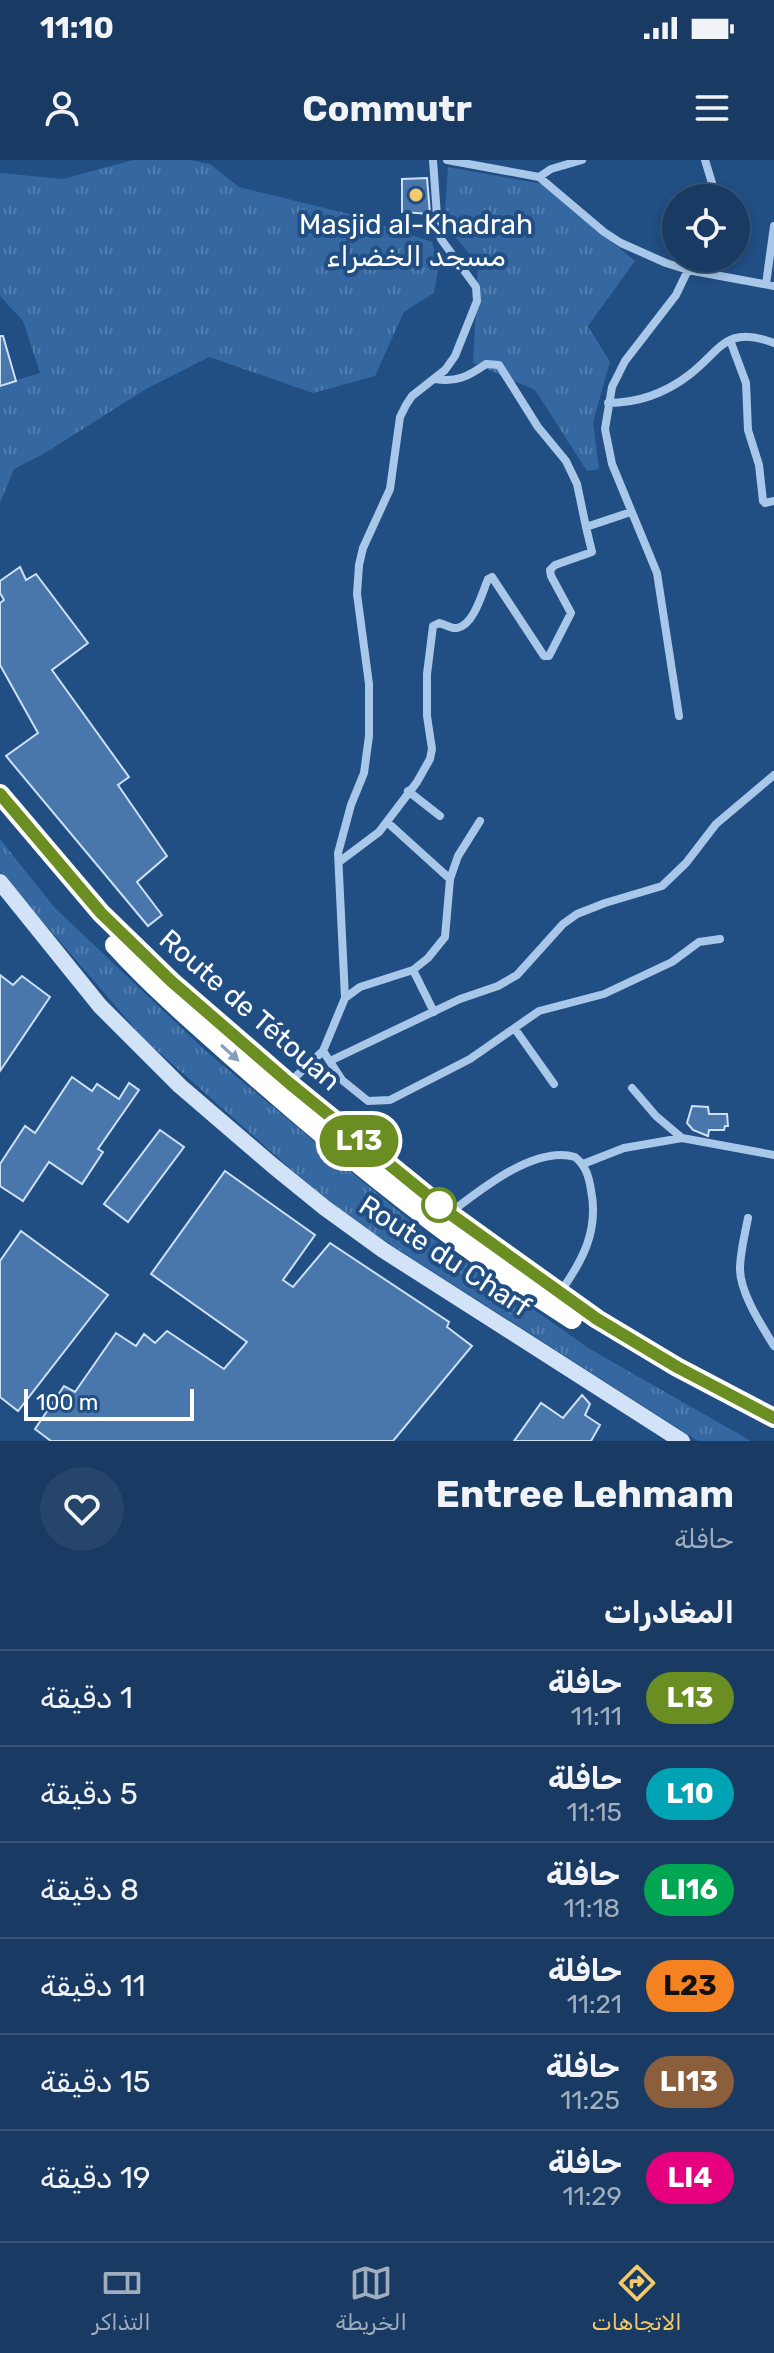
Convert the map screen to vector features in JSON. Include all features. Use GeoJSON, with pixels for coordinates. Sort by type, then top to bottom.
{"type":"FeatureCollection","features":[{"type":"Feature","properties":{"kind":"highway","name":"Route de Tétouan"},"geometry":{"type":"LineString","coordinates":[[0,794],[69,877],[132,945],[289,1083],[449,1213],[559,1294],[677,1367],[774,1418]]}},
{"type":"Feature","properties":{"kind":"highway","name":"Route de Tétouan"},"geometry":{"type":"LineString","coordinates":[[0,817],[152,984],[272,1091],[401,1198],[533,1294],[595,1334],[670,1378],[774,1432]]}},
{"type":"Feature","properties":{"kind":"street"},"geometry":{"type":"LineString","coordinates":[[289,1083],[323,1051],[345,998],[338,853],[364,773],[369,736],[369,684],[357,594],[363,548],[390,489],[400,417],[412,396],[445,370],[455,356],[474,314],[477,295],[476,287],[441,239],[438,230],[433,160]]}},
{"type":"Feature","properties":{"kind":"street"},"geometry":{"type":"LineString","coordinates":[[447,160],[539,177],[621,243],[662,260]]}},
{"type":"Feature","properties":{"kind":"street"},"geometry":{"type":"LineString","coordinates":[[539,177],[551,169],[582,160]]}},
{"type":"Feature","properties":{"kind":"street"},"geometry":{"type":"LineString","coordinates":[[705,160],[712,183]]}},
{"type":"Feature","properties":{"kind":"street"},"geometry":{"type":"LineString","coordinates":[[699,272],[770,285],[774,226]]}},
{"type":"Feature","properties":{"kind":"street"},"geometry":{"type":"LineString","coordinates":[[679,716],[657,573],[612,464],[605,429],[612,387],[625,361],[667,308],[687,272]]}},
{"type":"Feature","properties":{"kind":"street"},"geometry":{"type":"LineString","coordinates":[[608,403],[634,402],[663,391],[690,375],[715,349],[730,340],[748,338],[774,343]]}},
{"type":"Feature","properties":{"kind":"street"},"geometry":{"type":"LineString","coordinates":[[730,340],[746,383],[748,430],[759,465],[763,501],[774,501]]}},
{"type":"Feature","properties":{"kind":"street"},"geometry":{"type":"LineString","coordinates":[[339,862],[379,832],[425,768],[432,749],[427,716],[427,674],[433,626],[439,623],[453,628],[461,627],[469,621],[488,579],[492,577],[535,645],[544,656],[549,656],[571,613],[550,570],[555,565],[592,552],[577,484],[566,461],[538,427],[499,365],[486,364],[470,375],[452,381],[434,379]]}},
{"type":"Feature","properties":{"kind":"street"},"geometry":{"type":"LineString","coordinates":[[586,527],[631,512]]}},
{"type":"Feature","properties":{"kind":"street"},"geometry":{"type":"LineString","coordinates":[[330,1061],[517,975],[563,924],[577,914],[662,886],[686,863],[716,824],[774,775]]}},
{"type":"Feature","properties":{"kind":"street"},"geometry":{"type":"LineString","coordinates":[[408,791],[440,816]]}},
{"type":"Feature","properties":{"kind":"street"},"geometry":{"type":"LineString","coordinates":[[345,998],[360,987],[413,970],[428,958],[445,937],[450,879],[458,856],[480,821]]}},
{"type":"Feature","properties":{"kind":"street"},"geometry":{"type":"LineString","coordinates":[[387,822],[450,879]]}},
{"type":"Feature","properties":{"kind":"street","name":"Route du Charf"},"geometry":{"type":"LineString","coordinates":[[0,882],[57,955],[141,1047],[180,1086],[304,1191],[383,1250],[682,1441]]}},
{"type":"Feature","properties":{"kind":"street"},"geometry":{"type":"LineString","coordinates":[[323,1051],[342,1080],[368,1101],[384,1101],[409,1093],[470,1059],[539,1011],[604,994],[672,962],[699,942],[720,939]]}},
{"type":"Feature","properties":{"kind":"street"},"geometry":{"type":"LineString","coordinates":[[413,970],[434,1012]]}},
{"type":"Feature","properties":{"kind":"street"},"geometry":{"type":"LineString","coordinates":[[515,1029],[554,1084]]}},
{"type":"Feature","properties":{"kind":"street"},"geometry":{"type":"LineString","coordinates":[[632,1088],[656,1116],[682,1138]]}},
{"type":"Feature","properties":{"kind":"street"},"geometry":{"type":"LineString","coordinates":[[583,1164],[624,1148],[682,1138],[774,1155]]}},
{"type":"Feature","properties":{"kind":"street"},"geometry":{"type":"LineString","coordinates":[[449,1213],[513,1169],[562,1154],[575,1157],[588,1174],[594,1202],[591,1239],[559,1294]]}},
{"type":"Feature","properties":{"kind":"street"},"geometry":{"type":"LineString","coordinates":[[748,1218],[740,1266],[741,1281],[757,1319],[774,1346]]}},
{"type":"Feature","properties":{"kind":"green space"},"geometry":{"type":"Polygon","coordinates":[[[133,160],[191,160],[210,164],[239,187],[353,215],[432,242],[439,265],[434,293],[404,312],[375,376],[313,393],[209,357],[146,389],[14,469],[0,503],[0,385],[40,373],[23,321],[0,296],[0,173],[63,179],[133,160]]]}},
{"type":"Feature","properties":{"kind":"green space"},"geometry":{"type":"Polygon","coordinates":[[[448,167],[542,184],[635,261],[588,326],[610,362],[593,422],[599,469],[587,471],[535,390],[473,363],[478,264],[444,224],[448,167]]]}},
{"type":"Feature","properties":{"kind":"green space"},"geometry":{"type":"Polygon","coordinates":[[[0,839],[55,908],[207,1052],[426,1234],[590,1349],[751,1441],[698,1441],[338,1211],[143,1038],[0,872],[0,839]]]}},
{"type":"Feature","properties":{"kind":"building","name":"Masjid al-Khadrah مسجد الخضراء"},"geometry":{"type":"Polygon","coordinates":[[[427,178],[430,214],[402,212],[402,179],[427,178]]]}},
{"type":"Feature","properties":{"kind":"building"},"geometry":{"type":"Polygon","coordinates":[[[0,336],[3,336],[16,381],[0,386],[0,336]]]}},
{"type":"Feature","properties":{"kind":"building"},"geometry":{"type":"Polygon","coordinates":[[[20,567],[26,580],[36,574],[88,643],[52,670],[129,777],[118,785],[167,856],[137,882],[162,915],[148,926],[6,756],[38,733],[0,665],[0,603],[4,600],[0,593],[0,581],[20,567]]]}},
{"type":"Feature","properties":{"kind":"building"},"geometry":{"type":"Polygon","coordinates":[[[0,975],[13,985],[22,976],[50,997],[0,1071],[0,975]]]}},
{"type":"Feature","properties":{"kind":"building"},"geometry":{"type":"Polygon","coordinates":[[[72,1077],[92,1091],[97,1084],[119,1099],[129,1083],[139,1090],[98,1149],[103,1152],[82,1184],[49,1162],[23,1201],[0,1186],[0,1164],[25,1126],[35,1133],[72,1077]]]}},
{"type":"Feature","properties":{"kind":"building"},"geometry":{"type":"Polygon","coordinates":[[[692,1106],[708,1107],[709,1114],[727,1114],[728,1126],[724,1130],[709,1130],[708,1136],[693,1130],[687,1123],[692,1106]]]}},
{"type":"Feature","properties":{"kind":"building"},"geometry":{"type":"Polygon","coordinates":[[[160,1130],[184,1147],[128,1222],[104,1204],[160,1130]]]}},
{"type":"Feature","properties":{"kind":"building"},"geometry":{"type":"Polygon","coordinates":[[[225,1171],[315,1235],[283,1280],[293,1287],[330,1243],[449,1322],[447,1327],[472,1346],[393,1441],[51,1441],[35,1429],[64,1386],[75,1392],[116,1333],[136,1346],[144,1334],[155,1343],[167,1331],[224,1369],[247,1342],[151,1274],[225,1171]]]}},
{"type":"Feature","properties":{"kind":"building"},"geometry":{"type":"Polygon","coordinates":[[[21,1231],[108,1295],[18,1411],[0,1397],[0,1261],[21,1231]]]}},
{"type":"Feature","properties":{"kind":"building"},"geometry":{"type":"Polygon","coordinates":[[[582,1395],[590,1404],[585,1415],[600,1425],[591,1441],[514,1441],[541,1403],[563,1418],[582,1395]]]}},
{"type":"Feature","properties":{"kind":"bus line","name":"L13"},"geometry":{"type":"LineString","coordinates":[[0,794],[25,827],[132,945],[289,1083],[449,1213],[597,1319],[677,1367],[774,1418]]}},
{"type":"Feature","properties":{"kind":"place","name":"Masjid al-Khadrah مسجد الخضراء"},"geometry":{"type":"Point","coordinates":[416,195]}}]}
